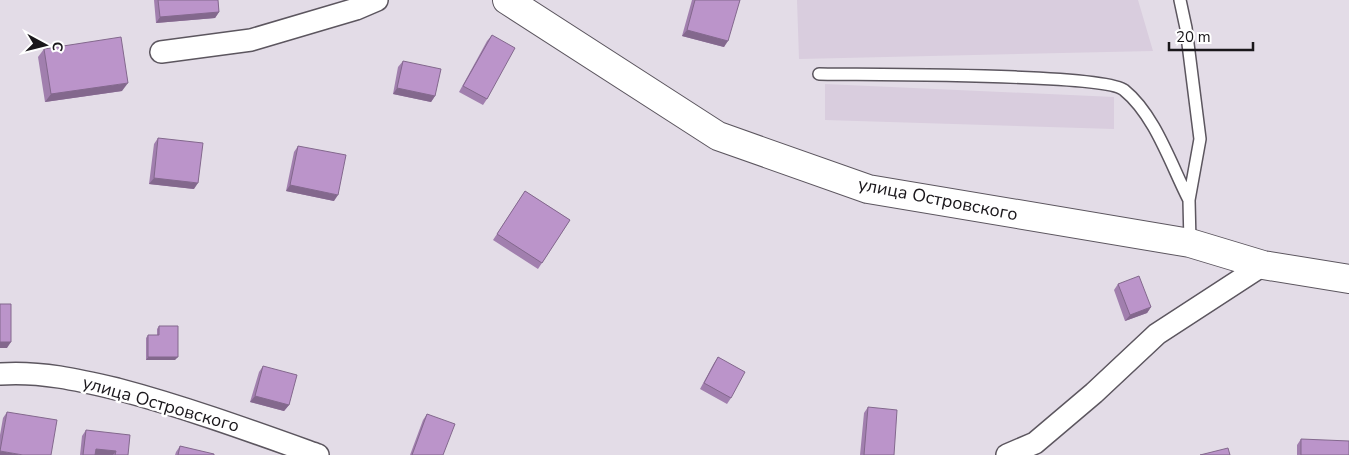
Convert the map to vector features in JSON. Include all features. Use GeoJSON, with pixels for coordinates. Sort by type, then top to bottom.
{"type":"FeatureCollection","features":[{"type":"Feature","properties":{"kind":"main road","name":"улица Островского"},"geometry":{"type":"LineString","coordinates":[[508,0],[718,136],[868,189],[1190,242],[1263,264],[1349,279]]}},
{"type":"Feature","properties":{"kind":"street"},"geometry":{"type":"LineString","coordinates":[[161,52],[251,40],[356,9],[378,0]]}},
{"type":"Feature","properties":{"kind":"street"},"geometry":{"type":"LineString","coordinates":[[1007,455],[1036,443],[1094,393],[1157,334],[1263,264]]}},
{"type":"Feature","properties":{"kind":"street","name":"улица Островского"},"geometry":{"type":"LineString","coordinates":[[0,374],[20,372],[78,380],[161,400],[318,455]]}},
{"type":"Feature","properties":{"kind":"lane"},"geometry":{"type":"LineString","coordinates":[[1180,0],[1186,28],[1200,139],[1188,200],[1190,242]]}},
{"type":"Feature","properties":{"kind":"lane"},"geometry":{"type":"LineString","coordinates":[[819,74],[1076,80],[1123,88],[1145,112],[1188,200]]}},
{"type":"Feature","properties":{"kind":"shaded area"},"geometry":{"type":"Polygon","coordinates":[[[797,0],[1138,0],[1153,51],[799,59],[797,0]]]}},
{"type":"Feature","properties":{"kind":"shaded area"},"geometry":{"type":"Polygon","coordinates":[[[825,84],[1114,97],[1114,129],[825,120],[825,84]]]}},
{"type":"Feature","properties":{"kind":"building"},"geometry":{"type":"Polygon","coordinates":[[[158,0],[218,0],[219,12],[160,17],[158,0]]]}},
{"type":"Feature","properties":{"kind":"building"},"geometry":{"type":"Polygon","coordinates":[[[695,0],[740,0],[728,41],[687,30],[695,0]]]}},
{"type":"Feature","properties":{"kind":"building"},"geometry":{"type":"Polygon","coordinates":[[[492,35],[515,48],[487,99],[463,86],[492,35]]]}},
{"type":"Feature","properties":{"kind":"building"},"geometry":{"type":"Polygon","coordinates":[[[121,37],[128,83],[51,94],[44,49],[121,37]]]}},
{"type":"Feature","properties":{"kind":"building"},"geometry":{"type":"Polygon","coordinates":[[[403,61],[441,69],[435,96],[397,88],[403,61]]]}},
{"type":"Feature","properties":{"kind":"building"},"geometry":{"type":"Polygon","coordinates":[[[158,138],[203,143],[198,183],[154,178],[158,138]]]}},
{"type":"Feature","properties":{"kind":"building"},"geometry":{"type":"Polygon","coordinates":[[[298,146],[346,155],[338,195],[290,185],[298,146]]]}},
{"type":"Feature","properties":{"kind":"building"},"geometry":{"type":"Polygon","coordinates":[[[525,191],[570,220],[542,263],[497,234],[525,191]]]}},
{"type":"Feature","properties":{"kind":"building"},"geometry":{"type":"Polygon","coordinates":[[[1139,276],[1151,307],[1130,315],[1118,284],[1139,276]]]}},
{"type":"Feature","properties":{"kind":"building"},"geometry":{"type":"Polygon","coordinates":[[[0,304],[11,304],[11,342],[0,342],[0,304]]]}},
{"type":"Feature","properties":{"kind":"building"},"geometry":{"type":"Polygon","coordinates":[[[159,326],[178,326],[178,357],[148,357],[148,335],[159,335],[159,326]]]}},
{"type":"Feature","properties":{"kind":"building"},"geometry":{"type":"Polygon","coordinates":[[[718,357],[745,372],[731,398],[704,383],[718,357]]]}},
{"type":"Feature","properties":{"kind":"building"},"geometry":{"type":"Polygon","coordinates":[[[263,366],[297,375],[289,405],[255,396],[263,366]]]}},
{"type":"Feature","properties":{"kind":"building"},"geometry":{"type":"Polygon","coordinates":[[[868,407],[897,410],[894,455],[864,455],[868,407]]]}},
{"type":"Feature","properties":{"kind":"building"},"geometry":{"type":"Polygon","coordinates":[[[7,412],[57,420],[51,455],[23,455],[0,451],[7,412]]]}},
{"type":"Feature","properties":{"kind":"building"},"geometry":{"type":"Polygon","coordinates":[[[427,414],[455,424],[443,455],[412,455],[427,414]]]}},
{"type":"Feature","properties":{"kind":"building"},"geometry":{"type":"Polygon","coordinates":[[[86,430],[130,435],[128,455],[115,455],[116,451],[96,449],[95,455],[83,455],[86,430]]]}},
{"type":"Feature","properties":{"kind":"building"},"geometry":{"type":"Polygon","coordinates":[[[1301,439],[1349,441],[1349,455],[1301,455],[1301,439]]]}},
{"type":"Feature","properties":{"kind":"building"},"geometry":{"type":"Polygon","coordinates":[[[180,446],[214,454],[214,455],[178,455],[180,446]]]}},
{"type":"Feature","properties":{"kind":"building"},"geometry":{"type":"Polygon","coordinates":[[[1228,448],[1230,455],[1200,455],[1228,448]]]}}]}
